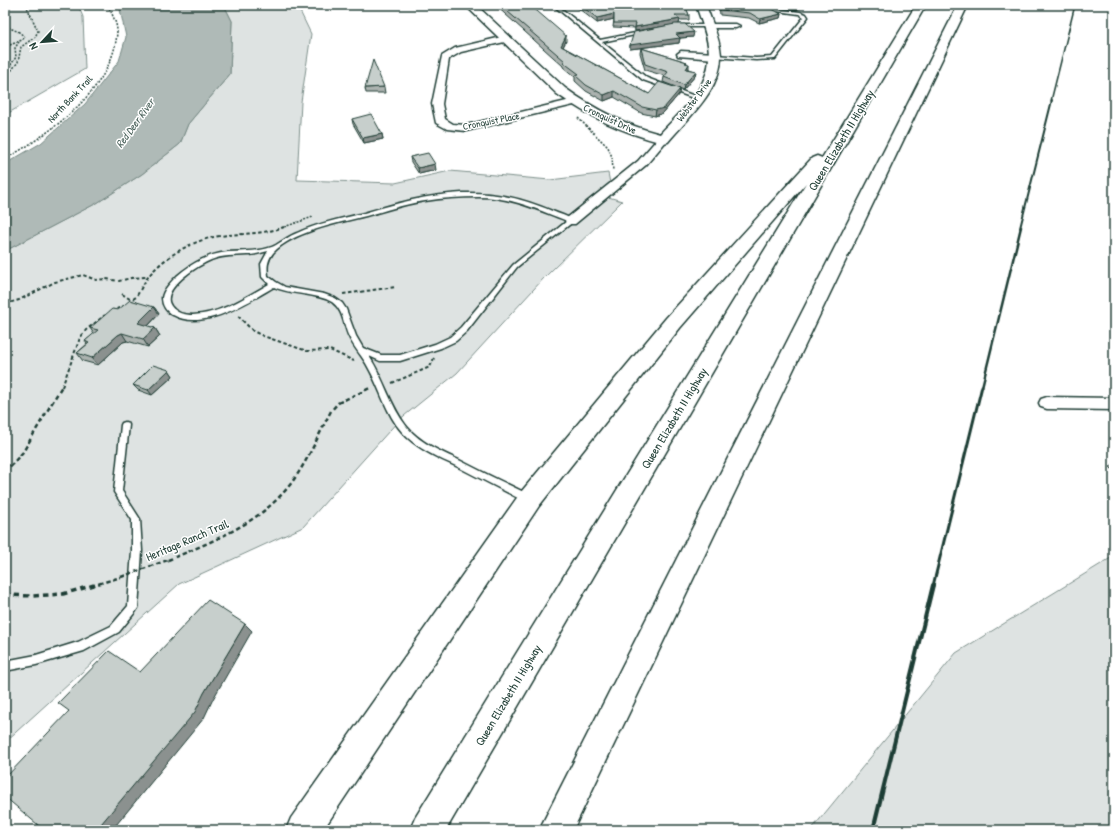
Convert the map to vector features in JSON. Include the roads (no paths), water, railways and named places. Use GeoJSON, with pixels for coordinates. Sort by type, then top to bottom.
{"type":"FeatureCollection","features":[{"type":"Feature","properties":{"kind":"highway","name":"Queen Elizabeth II Highway"},"geometry":{"type":"LineString","coordinates":[[427,830],[921,5]]}},
{"type":"Feature","properties":{"kind":"highway"},"geometry":{"type":"LineString","coordinates":[[556,830],[963,5]]}},
{"type":"Feature","properties":{"kind":"highway"},"geometry":{"type":"LineString","coordinates":[[303,830],[530,499],[673,323],[852,121]]}},
{"type":"Feature","properties":{"kind":"street","name":"Cronquist Drive"},"geometry":{"type":"LineString","coordinates":[[470,5],[561,91],[575,102],[616,124],[663,140]]}},
{"type":"Feature","properties":{"kind":"street","name":"Webster Drive"},"geometry":{"type":"LineString","coordinates":[[663,140],[698,98],[713,76],[715,56],[702,5]]}},
{"type":"Feature","properties":{"kind":"street"},"geometry":{"type":"LineString","coordinates":[[708,26],[736,26]]}},
{"type":"Feature","properties":{"kind":"street","name":"Cronquist Place"},"geometry":{"type":"LineString","coordinates":[[506,39],[458,50],[445,58],[437,104],[440,121],[451,127],[466,128],[575,102]]}},
{"type":"Feature","properties":{"kind":"street"},"geometry":{"type":"LineString","coordinates":[[681,54],[715,56]]}},
{"type":"Feature","properties":{"kind":"street"},"geometry":{"type":"LineString","coordinates":[[571,221],[642,163],[663,140]]}},
{"type":"Feature","properties":{"kind":"street"},"geometry":{"type":"LineString","coordinates":[[1047,403],[1114,404]]}},
{"type":"Feature","properties":{"kind":"lane"},"geometry":{"type":"LineString","coordinates":[[555,5],[645,79],[698,98]]}},
{"type":"Feature","properties":{"kind":"lane"},"geometry":{"type":"LineString","coordinates":[[715,56],[756,60],[773,58],[806,17],[800,13],[754,7]]}},
{"type":"Feature","properties":{"kind":"lane"},"geometry":{"type":"LineString","coordinates":[[674,26],[708,26]]}},
{"type":"Feature","properties":{"kind":"lane"},"geometry":{"type":"LineString","coordinates":[[600,41],[652,31]]}},
{"type":"Feature","properties":{"kind":"lane"},"geometry":{"type":"LineString","coordinates":[[363,351],[374,356],[393,359],[408,356],[438,346],[457,336],[515,266],[571,221],[516,199],[500,196],[476,195],[413,201],[312,229],[288,239],[271,253],[264,269],[265,277],[272,284],[297,292],[324,296],[333,300],[342,307],[353,337],[363,351],[404,429],[414,438],[435,452],[530,499]]}},
{"type":"Feature","properties":{"kind":"lane"},"geometry":{"type":"LineString","coordinates":[[272,284],[231,308],[207,316],[184,316],[169,310],[165,302],[165,297],[177,278],[209,258],[227,254],[257,252],[278,246]]}},
{"type":"Feature","properties":{"kind":"lane"},"geometry":{"type":"LineString","coordinates":[[5,666],[36,660],[80,647],[115,629],[133,608],[137,551],[136,519],[118,492],[125,425]]}},
{"type":"Feature","properties":{"kind":"water","name":"Red Deer River"},"geometry":{"type":"Polygon","coordinates":[[[119,5],[224,5],[232,21],[230,74],[188,124],[180,144],[142,174],[97,203],[5,251],[5,164],[41,143],[85,104],[119,61],[126,37],[119,5]]]}},
{"type":"Feature","properties":{"kind":"railway"},"geometry":{"type":"LineString","coordinates":[[1051,101],[1075,5]]}},
{"type":"Feature","properties":{"kind":"railway"},"geometry":{"type":"LineString","coordinates":[[1020,228],[1052,100]]}},
{"type":"Feature","properties":{"kind":"railway"},"geometry":{"type":"LineString","coordinates":[[982,387],[1021,227]]}},
{"type":"Feature","properties":{"kind":"railway"},"geometry":{"type":"LineString","coordinates":[[933,586],[982,386]]}},
{"type":"Feature","properties":{"kind":"railway"},"geometry":{"type":"LineString","coordinates":[[873,830],[933,585]]}}]}
